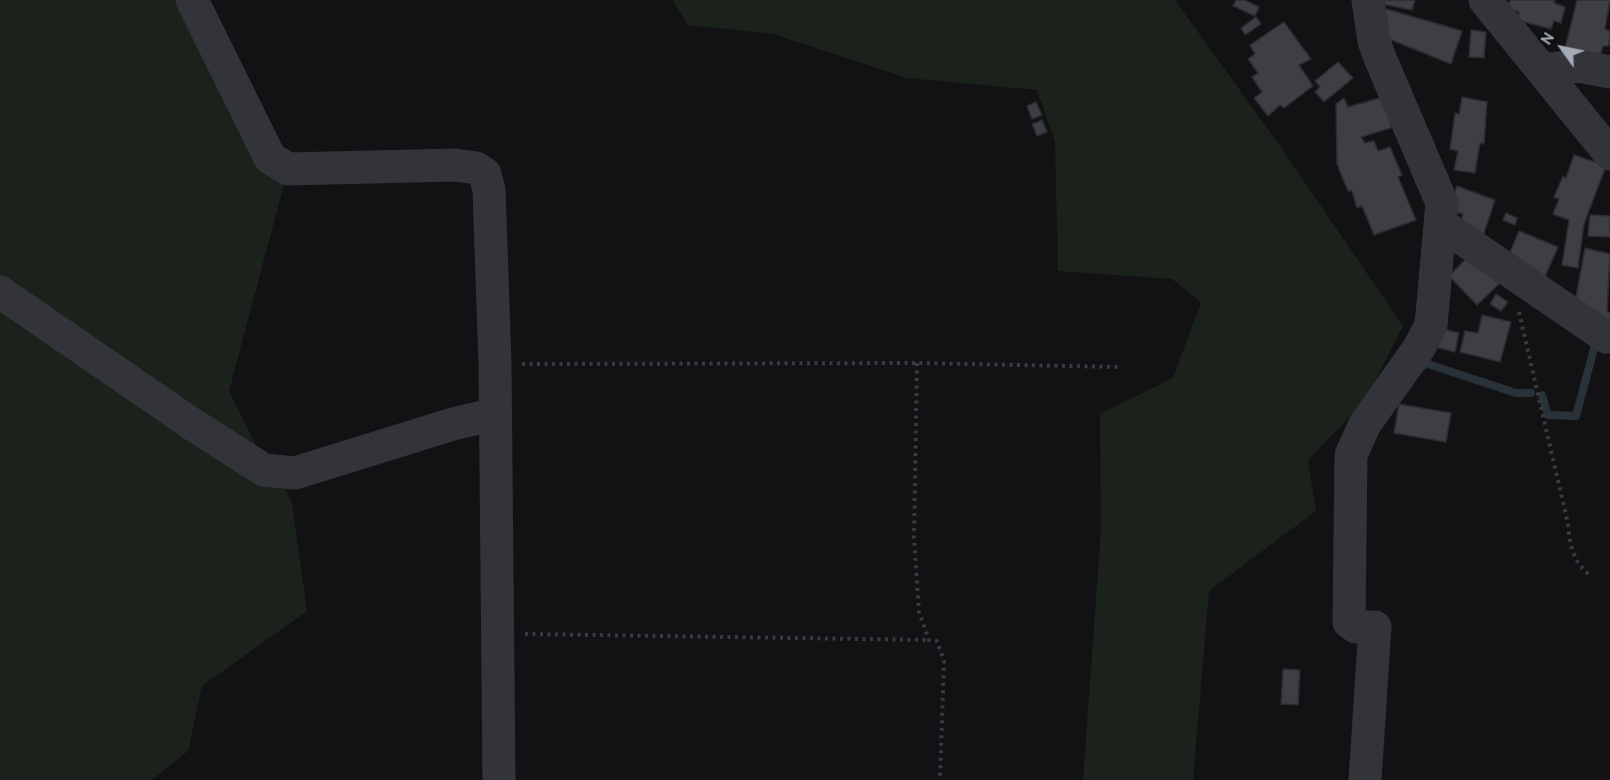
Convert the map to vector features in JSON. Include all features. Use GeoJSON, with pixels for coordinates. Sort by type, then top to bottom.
{"type":"FeatureCollection","features":[{"type":"Feature","properties":{"kind":"street"},"geometry":{"type":"LineString","coordinates":[[192,0],[270,158],[279,164],[288,169],[455,165],[476,168],[485,174],[489,190],[495,364],[499,780]]}},
{"type":"Feature","properties":{"kind":"street"},"geometry":{"type":"LineString","coordinates":[[1365,780],[1375,627],[1356,627],[1350,622],[1351,455],[1365,424],[1419,348],[1431,325],[1442,203],[1380,58],[1374,41],[1368,0]]}},
{"type":"Feature","properties":{"kind":"street"},"geometry":{"type":"LineString","coordinates":[[1485,0],[1610,154]]}},
{"type":"Feature","properties":{"kind":"street"},"geometry":{"type":"LineString","coordinates":[[1542,70],[1579,66],[1610,72]]}},
{"type":"Feature","properties":{"kind":"street"},"geometry":{"type":"LineString","coordinates":[[1440,228],[1451,231],[1606,337]]}},
{"type":"Feature","properties":{"kind":"street"},"geometry":{"type":"LineString","coordinates":[[0,292],[192,424],[264,470],[295,473],[345,456],[495,414]]}},
{"type":"Feature","properties":{"kind":"path"},"geometry":{"type":"LineString","coordinates":[[1510,270],[1568,524],[1570,548],[1583,570],[1592,576]]}},
{"type":"Feature","properties":{"kind":"path"},"geometry":{"type":"LineString","coordinates":[[495,364],[917,363],[1119,367]]}},
{"type":"Feature","properties":{"kind":"path"},"geometry":{"type":"LineString","coordinates":[[917,363],[914,538],[919,612],[929,640]]}},
{"type":"Feature","properties":{"kind":"path"},"geometry":{"type":"LineString","coordinates":[[498,634],[937,641],[944,661],[940,780]]}},
{"type":"Feature","properties":{"kind":"shaded area"},"geometry":{"type":"Polygon","coordinates":[[[0,0],[186,0],[286,177],[229,391],[266,465],[0,286],[0,0]]]}},
{"type":"Feature","properties":{"kind":"shaded area"},"geometry":{"type":"Polygon","coordinates":[[[672,0],[1175,0],[1282,149],[1403,326],[1365,401],[1308,460],[1316,511],[1209,591],[1193,780],[1083,780],[1101,529],[1100,414],[1173,378],[1201,302],[1172,279],[1058,271],[1055,141],[1037,90],[907,78],[773,34],[688,25],[672,0]]]}},
{"type":"Feature","properties":{"kind":"shaded area"},"geometry":{"type":"Polygon","coordinates":[[[0,300],[279,478],[292,503],[307,611],[202,686],[188,751],[152,780],[0,780],[0,300]]]}},
{"type":"Feature","properties":{"kind":"building"},"geometry":{"type":"Polygon","coordinates":[[[1236,0],[1245,0],[1259,7],[1255,16],[1233,6],[1236,0]]]}},
{"type":"Feature","properties":{"kind":"building"},"geometry":{"type":"Polygon","coordinates":[[[1382,0],[1415,0],[1412,10],[1382,4],[1382,0]]]}},
{"type":"Feature","properties":{"kind":"building"},"geometry":{"type":"Polygon","coordinates":[[[1510,0],[1555,0],[1554,3],[1565,7],[1561,23],[1554,21],[1551,29],[1517,20],[1519,12],[1508,8],[1510,0]]]}},
{"type":"Feature","properties":{"kind":"building"},"geometry":{"type":"Polygon","coordinates":[[[1577,0],[1610,0],[1605,29],[1610,31],[1609,46],[1603,46],[1599,60],[1564,52],[1577,0]]]}},
{"type":"Feature","properties":{"kind":"building"},"geometry":{"type":"Polygon","coordinates":[[[1383,8],[1462,31],[1451,64],[1384,37],[1383,8]]]}},
{"type":"Feature","properties":{"kind":"building"},"geometry":{"type":"Polygon","coordinates":[[[1256,17],[1261,24],[1245,35],[1241,28],[1256,17]]]}},
{"type":"Feature","properties":{"kind":"building"},"geometry":{"type":"Polygon","coordinates":[[[1284,22],[1311,59],[1299,65],[1313,86],[1284,108],[1280,105],[1268,116],[1254,98],[1262,92],[1252,77],[1258,73],[1248,59],[1255,54],[1250,45],[1284,22]]]}},
{"type":"Feature","properties":{"kind":"building"},"geometry":{"type":"Polygon","coordinates":[[[1471,30],[1486,32],[1484,58],[1469,57],[1471,30]]]}},
{"type":"Feature","properties":{"kind":"building"},"geometry":{"type":"Polygon","coordinates":[[[1338,62],[1353,78],[1324,102],[1315,92],[1320,87],[1315,81],[1338,62]]]}},
{"type":"Feature","properties":{"kind":"building"},"geometry":{"type":"Polygon","coordinates":[[[1387,96],[1391,128],[1361,137],[1365,143],[1374,141],[1378,151],[1390,147],[1402,175],[1398,177],[1416,220],[1374,235],[1362,206],[1357,208],[1352,191],[1348,191],[1337,164],[1336,104],[1344,98],[1348,107],[1387,96]]]}},
{"type":"Feature","properties":{"kind":"building"},"geometry":{"type":"Polygon","coordinates":[[[1462,97],[1487,102],[1484,144],[1480,143],[1475,173],[1454,170],[1458,151],[1450,149],[1455,113],[1459,114],[1462,97]]]}},
{"type":"Feature","properties":{"kind":"building"},"geometry":{"type":"Polygon","coordinates":[[[1036,102],[1042,115],[1032,119],[1027,106],[1036,102]]]}},
{"type":"Feature","properties":{"kind":"building"},"geometry":{"type":"Polygon","coordinates":[[[1042,120],[1047,132],[1037,136],[1032,124],[1042,120]]]}},
{"type":"Feature","properties":{"kind":"building"},"geometry":{"type":"Polygon","coordinates":[[[1574,155],[1606,166],[1584,224],[1578,268],[1562,265],[1569,220],[1553,214],[1559,199],[1554,197],[1563,176],[1566,178],[1574,155]]]}},
{"type":"Feature","properties":{"kind":"building"},"geometry":{"type":"Polygon","coordinates":[[[1457,186],[1495,200],[1482,239],[1457,231],[1463,214],[1448,209],[1457,186]]]}},
{"type":"Feature","properties":{"kind":"building"},"geometry":{"type":"Polygon","coordinates":[[[1506,213],[1517,218],[1515,225],[1503,220],[1506,213]]]}},
{"type":"Feature","properties":{"kind":"building"},"geometry":{"type":"Polygon","coordinates":[[[1590,215],[1610,216],[1610,237],[1588,236],[1590,215]]]}},
{"type":"Feature","properties":{"kind":"building"},"geometry":{"type":"Polygon","coordinates":[[[1519,231],[1558,247],[1544,279],[1506,262],[1519,231]]]}},
{"type":"Feature","properties":{"kind":"building"},"geometry":{"type":"Polygon","coordinates":[[[1585,248],[1610,254],[1607,312],[1610,313],[1610,330],[1574,308],[1585,248]]]}},
{"type":"Feature","properties":{"kind":"building"},"geometry":{"type":"Polygon","coordinates":[[[1468,257],[1500,283],[1477,305],[1449,276],[1468,257]]]}},
{"type":"Feature","properties":{"kind":"building"},"geometry":{"type":"Polygon","coordinates":[[[1496,294],[1508,302],[1501,311],[1490,304],[1496,294]]]}},
{"type":"Feature","properties":{"kind":"building"},"geometry":{"type":"Polygon","coordinates":[[[1482,315],[1511,322],[1500,362],[1460,352],[1465,331],[1478,333],[1482,315]]]}},
{"type":"Feature","properties":{"kind":"building"},"geometry":{"type":"Polygon","coordinates":[[[1440,328],[1459,333],[1455,352],[1435,347],[1440,328]]]}},
{"type":"Feature","properties":{"kind":"building"},"geometry":{"type":"Polygon","coordinates":[[[1399,404],[1451,413],[1446,442],[1394,433],[1399,404]]]}},
{"type":"Feature","properties":{"kind":"building"},"geometry":{"type":"Polygon","coordinates":[[[1283,669],[1300,670],[1298,705],[1281,704],[1283,669]]]}},
{"type":"Feature","properties":{"kind":"waterway"},"geometry":{"type":"LineString","coordinates":[[1542,395],[1548,415],[1576,416],[1596,341]]}},
{"type":"Feature","properties":{"kind":"waterway"},"geometry":{"type":"LineString","coordinates":[[1422,367],[1425,363],[1516,393],[1531,393]]}}]}
